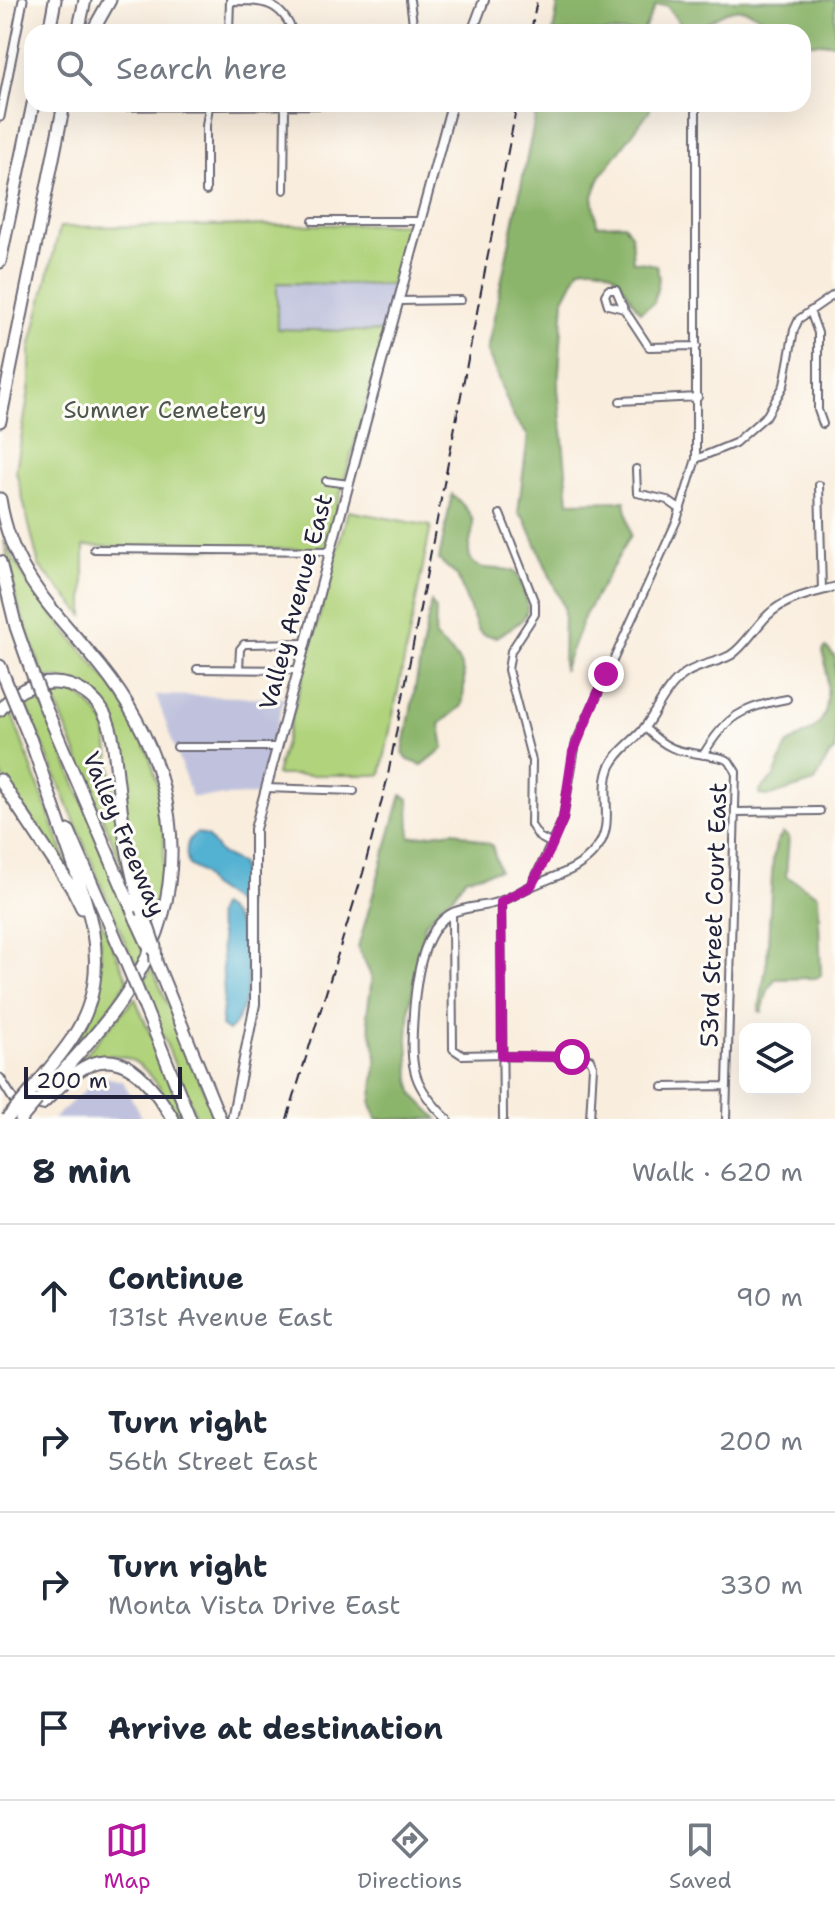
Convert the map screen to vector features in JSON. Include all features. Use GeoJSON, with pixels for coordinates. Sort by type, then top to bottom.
{"type":"FeatureCollection","features":[{"type":"Feature","properties":{"kind":"highway"},"geometry":{"type":"LineString","coordinates":[[44,24],[49,0]]}},
{"type":"Feature","properties":{"kind":"highway"},"geometry":{"type":"LineString","coordinates":[[50,24],[55,0]]}},
{"type":"Feature","properties":{"kind":"highway"},"geometry":{"type":"LineString","coordinates":[[80,24],[85,0]]}},
{"type":"Feature","properties":{"kind":"highway"},"geometry":{"type":"LineString","coordinates":[[96,24],[110,0]]}},
{"type":"Feature","properties":{"kind":"highway"},"geometry":{"type":"LineString","coordinates":[[24,149],[29,112]]}},
{"type":"Feature","properties":{"kind":"highway"},"geometry":{"type":"LineString","coordinates":[[0,262],[31,112]]}},
{"type":"Feature","properties":{"kind":"highway"},"geometry":{"type":"LineString","coordinates":[[0,421],[62,112]]}},
{"type":"Feature","properties":{"kind":"highway"},"geometry":{"type":"LineString","coordinates":[[40,221],[69,112]]}},
{"type":"Feature","properties":{"kind":"highway"},"geometry":{"type":"LineString","coordinates":[[0,499],[11,545],[24,571],[121,692],[147,737],[164,788],[171,852],[163,913],[144,964],[111,1015],[36,1099]]}},
{"type":"Feature","properties":{"kind":"highway","name":"Valley Freeway"},"geometry":{"type":"LineString","coordinates":[[0,562],[16,627],[44,704],[220,1119]]}},
{"type":"Feature","properties":{"kind":"highway","name":"Valley Freeway"},"geometry":{"type":"LineString","coordinates":[[0,666],[190,1119]]}},
{"type":"Feature","properties":{"kind":"highway"},"geometry":{"type":"LineString","coordinates":[[0,710],[23,689],[53,683],[75,688],[101,708],[112,737],[126,853],[155,947],[156,962]]}},
{"type":"Feature","properties":{"kind":"highway"},"geometry":{"type":"LineString","coordinates":[[25,1119],[89,1007],[95,938],[87,905],[30,738]]}},
{"type":"Feature","properties":{"kind":"highway"},"geometry":{"type":"LineString","coordinates":[[0,780],[73,890],[86,921],[90,974],[76,1029]]}},
{"type":"Feature","properties":{"kind":"highway"},"geometry":{"type":"LineString","coordinates":[[7,1119],[77,1072],[93,1064],[117,1063],[128,1066],[145,1078],[173,1119]]}},
{"type":"Feature","properties":{"kind":"main road"},"geometry":{"type":"LineString","coordinates":[[475,24],[484,0]]}},
{"type":"Feature","properties":{"kind":"main road","name":"Valley Avenue East"},"geometry":{"type":"LineString","coordinates":[[232,1119],[255,1004],[254,843],[266,788],[450,112]]}},
{"type":"Feature","properties":{"kind":"street"},"geometry":{"type":"LineString","coordinates":[[0,112],[23,0]]}},
{"type":"Feature","properties":{"kind":"street"},"geometry":{"type":"LineString","coordinates":[[229,24],[230,0],[273,4],[290,24]]}},
{"type":"Feature","properties":{"kind":"street"},"geometry":{"type":"LineString","coordinates":[[410,0],[413,24]]}},
{"type":"Feature","properties":{"kind":"street"},"geometry":{"type":"LineString","coordinates":[[206,191],[208,112]]}},
{"type":"Feature","properties":{"kind":"street"},"geometry":{"type":"LineString","coordinates":[[284,190],[285,112]]}},
{"type":"Feature","properties":{"kind":"street"},"geometry":{"type":"LineString","coordinates":[[531,886],[563,819],[576,742],[681,510],[696,459],[696,112]]}},
{"type":"Feature","properties":{"kind":"street"},"geometry":{"type":"LineString","coordinates":[[313,221],[420,221]]}},
{"type":"Feature","properties":{"kind":"street"},"geometry":{"type":"LineString","coordinates":[[696,459],[735,443],[767,415],[784,385],[794,330],[799,319],[835,294]]}},
{"type":"Feature","properties":{"kind":"street"},"geometry":{"type":"LineString","coordinates":[[399,301],[461,300]]}},
{"type":"Feature","properties":{"kind":"street"},"geometry":{"type":"LineString","coordinates":[[624,309],[649,347],[697,346]]}},
{"type":"Feature","properties":{"kind":"street"},"geometry":{"type":"LineString","coordinates":[[810,311],[818,333],[818,410],[823,424]]}},
{"type":"Feature","properties":{"kind":"street"},"geometry":{"type":"LineString","coordinates":[[620,401],[698,397]]}},
{"type":"Feature","properties":{"kind":"street"},"geometry":{"type":"LineString","coordinates":[[636,469],[637,493],[667,500],[681,510]]}},
{"type":"Feature","properties":{"kind":"street"},"geometry":{"type":"LineString","coordinates":[[326,481],[349,484]]}},
{"type":"Feature","properties":{"kind":"street"},"geometry":{"type":"LineString","coordinates":[[819,485],[822,590]]}},
{"type":"Feature","properties":{"kind":"street"},"geometry":{"type":"LineString","coordinates":[[500,514],[535,603],[531,622],[511,651],[508,670],[532,761],[531,825],[539,837],[552,844]]}},
{"type":"Feature","properties":{"kind":"street"},"geometry":{"type":"LineString","coordinates":[[94,549],[330,551]]}},
{"type":"Feature","properties":{"kind":"street"},"geometry":{"type":"LineString","coordinates":[[447,1119],[428,1101],[414,1069],[414,1003],[426,943],[435,927],[452,913],[501,902],[570,871],[599,846],[607,821],[608,773],[618,755],[644,727],[673,686],[687,672],[730,656],[775,609],[835,587]]}},
{"type":"Feature","properties":{"kind":"street"},"geometry":{"type":"LineString","coordinates":[[239,669],[240,649],[244,644],[305,643]]}},
{"type":"Feature","properties":{"kind":"street"},"geometry":{"type":"LineString","coordinates":[[197,669],[294,670],[297,673]]}},
{"type":"Feature","properties":{"kind":"street"},"geometry":{"type":"LineString","coordinates":[[703,755],[720,727],[733,717],[761,704],[787,699]]}},
{"type":"Feature","properties":{"kind":"street","name":"53rd Street Court East"},"geometry":{"type":"LineString","coordinates":[[644,727],[674,751],[722,758],[733,766],[737,778],[726,1119]]}},
{"type":"Feature","properties":{"kind":"street"},"geometry":{"type":"LineString","coordinates":[[177,747],[277,747]]}},
{"type":"Feature","properties":{"kind":"street"},"geometry":{"type":"LineString","coordinates":[[266,788],[354,791]]}},
{"type":"Feature","properties":{"kind":"street"},"geometry":{"type":"LineString","coordinates":[[736,812],[820,811]]}},
{"type":"Feature","properties":{"kind":"street"},"geometry":{"type":"LineString","coordinates":[[501,902],[503,1119]]}},
{"type":"Feature","properties":{"kind":"street"},"geometry":{"type":"LineString","coordinates":[[452,913],[453,1046],[456,1052],[467,1055],[572,1057],[591,1061],[590,1119]]}},
{"type":"Feature","properties":{"kind":"street"},"geometry":{"type":"LineString","coordinates":[[0,1078],[25,1119]]}},
{"type":"Feature","properties":{"kind":"street"},"geometry":{"type":"LineString","coordinates":[[663,1087],[727,1086]]}},
{"type":"Feature","properties":{"kind":"shaded area"},"geometry":{"type":"Polygon","coordinates":[[[277,282],[396,285],[386,332],[276,329],[277,282]]]}},
{"type":"Feature","properties":{"kind":"shaded area"},"geometry":{"type":"Polygon","coordinates":[[[156,695],[284,698],[258,795],[192,797],[156,695]]]}},
{"type":"Feature","properties":{"kind":"shaded area"},"geometry":{"type":"Polygon","coordinates":[[[100,1076],[123,1081],[142,1119],[53,1119],[100,1076]]]}},
{"type":"Feature","properties":{"kind":"green space"},"geometry":{"type":"Polygon","coordinates":[[[559,0],[835,0],[835,43],[811,43],[811,24],[770,24],[745,10],[728,11],[706,24],[681,24],[666,5],[655,6],[647,24],[554,24],[559,0]]]}},
{"type":"Feature","properties":{"kind":"green space"},"geometry":{"type":"Polygon","coordinates":[[[536,112],[649,112],[600,177],[593,196],[597,225],[624,224],[631,234],[633,261],[657,265],[659,279],[654,303],[640,312],[611,272],[593,267],[580,268],[564,299],[558,388],[569,502],[625,501],[631,535],[585,615],[563,671],[564,608],[525,519],[518,513],[528,436],[514,418],[487,351],[536,112]]]}},
{"type":"Feature","properties":{"kind":"green space","name":"Sumner Cemetery"},"geometry":{"type":"Polygon","coordinates":[[[413,224],[396,285],[277,283],[277,329],[386,332],[325,549],[84,546],[84,616],[39,566],[16,471],[30,384],[30,348],[60,227],[413,224]]]}},
{"type":"Feature","properties":{"kind":"green space"},"geometry":{"type":"Polygon","coordinates":[[[452,494],[472,518],[469,550],[472,561],[480,567],[515,572],[526,597],[527,612],[524,618],[496,637],[484,635],[478,630],[457,576],[439,560],[452,494]]]}},
{"type":"Feature","properties":{"kind":"green space"},"geometry":{"type":"Polygon","coordinates":[[[348,511],[431,526],[381,775],[276,775],[348,511]]]}},
{"type":"Feature","properties":{"kind":"green space"},"geometry":{"type":"Polygon","coordinates":[[[4,540],[26,579],[109,683],[143,739],[154,769],[164,831],[164,863],[153,927],[132,859],[120,749],[111,716],[95,693],[82,685],[44,677],[16,599],[4,540]]]}},
{"type":"Feature","properties":{"kind":"green space"},"geometry":{"type":"Polygon","coordinates":[[[431,602],[436,610],[435,638],[458,660],[464,683],[462,706],[440,724],[444,748],[422,765],[408,760],[403,752],[431,602]]]}},
{"type":"Feature","properties":{"kind":"green space"},"geometry":{"type":"Polygon","coordinates":[[[826,647],[835,657],[835,751],[828,757],[815,782],[770,796],[759,795],[759,791],[774,777],[787,745],[815,728],[825,713],[827,685],[823,651],[826,647]]]}},
{"type":"Feature","properties":{"kind":"green space"},"geometry":{"type":"Polygon","coordinates":[[[58,688],[85,700],[105,724],[126,875],[50,689],[58,688]]]}},
{"type":"Feature","properties":{"kind":"green space"},"geometry":{"type":"Polygon","coordinates":[[[36,689],[145,950],[136,969],[22,695],[36,689]]]}},
{"type":"Feature","properties":{"kind":"green space"},"geometry":{"type":"Polygon","coordinates":[[[9,706],[76,888],[0,772],[0,716],[9,706]]]}},
{"type":"Feature","properties":{"kind":"green space"},"geometry":{"type":"Polygon","coordinates":[[[401,795],[409,799],[410,837],[454,831],[492,845],[499,870],[465,878],[453,896],[425,924],[410,1004],[410,1080],[414,1095],[438,1119],[377,1119],[371,1104],[377,1057],[367,1015],[372,978],[358,948],[401,795]]]}},
{"type":"Feature","properties":{"kind":"green space"},"geometry":{"type":"Polygon","coordinates":[[[783,833],[789,837],[786,876],[818,895],[821,975],[816,978],[775,979],[768,990],[762,1012],[759,1011],[767,960],[773,859],[776,844],[783,833]]]}},
{"type":"Feature","properties":{"kind":"green space"},"geometry":{"type":"Polygon","coordinates":[[[94,905],[128,980],[68,1057],[87,1020],[98,984],[100,946],[94,905]]]}},
{"type":"Feature","properties":{"kind":"green space"},"geometry":{"type":"Polygon","coordinates":[[[152,967],[212,1109],[209,1119],[197,1119],[142,985],[152,967]]]}},
{"type":"Feature","properties":{"kind":"green space"},"geometry":{"type":"Polygon","coordinates":[[[135,998],[186,1119],[179,1119],[149,1074],[125,1057],[111,1055],[73,1068],[135,998]]]}},
{"type":"Feature","properties":{"kind":"water"},"geometry":{"type":"Polygon","coordinates":[[[197,833],[207,836],[221,854],[241,864],[245,909],[209,885],[203,874],[189,865],[187,847],[197,833]]]}},
{"type":"Feature","properties":{"kind":"water"},"geometry":{"type":"Polygon","coordinates":[[[220,906],[232,915],[240,930],[248,967],[243,1005],[228,1031],[221,1026],[224,996],[221,939],[216,915],[220,906]]]}},
{"type":"Feature","properties":{"kind":"railway"},"geometry":{"type":"LineString","coordinates":[[532,24],[537,0]]}},
{"type":"Feature","properties":{"kind":"railway"},"geometry":{"type":"LineString","coordinates":[[287,1119],[363,873],[387,780],[515,112]]}},
{"type":"Feature","properties":{"kind":"route"},"geometry":{"type":"LineString","coordinates":[[572,1057],[502,1056],[501,902],[531,886],[549,852],[563,819],[573,752],[606,674]]}}]}
